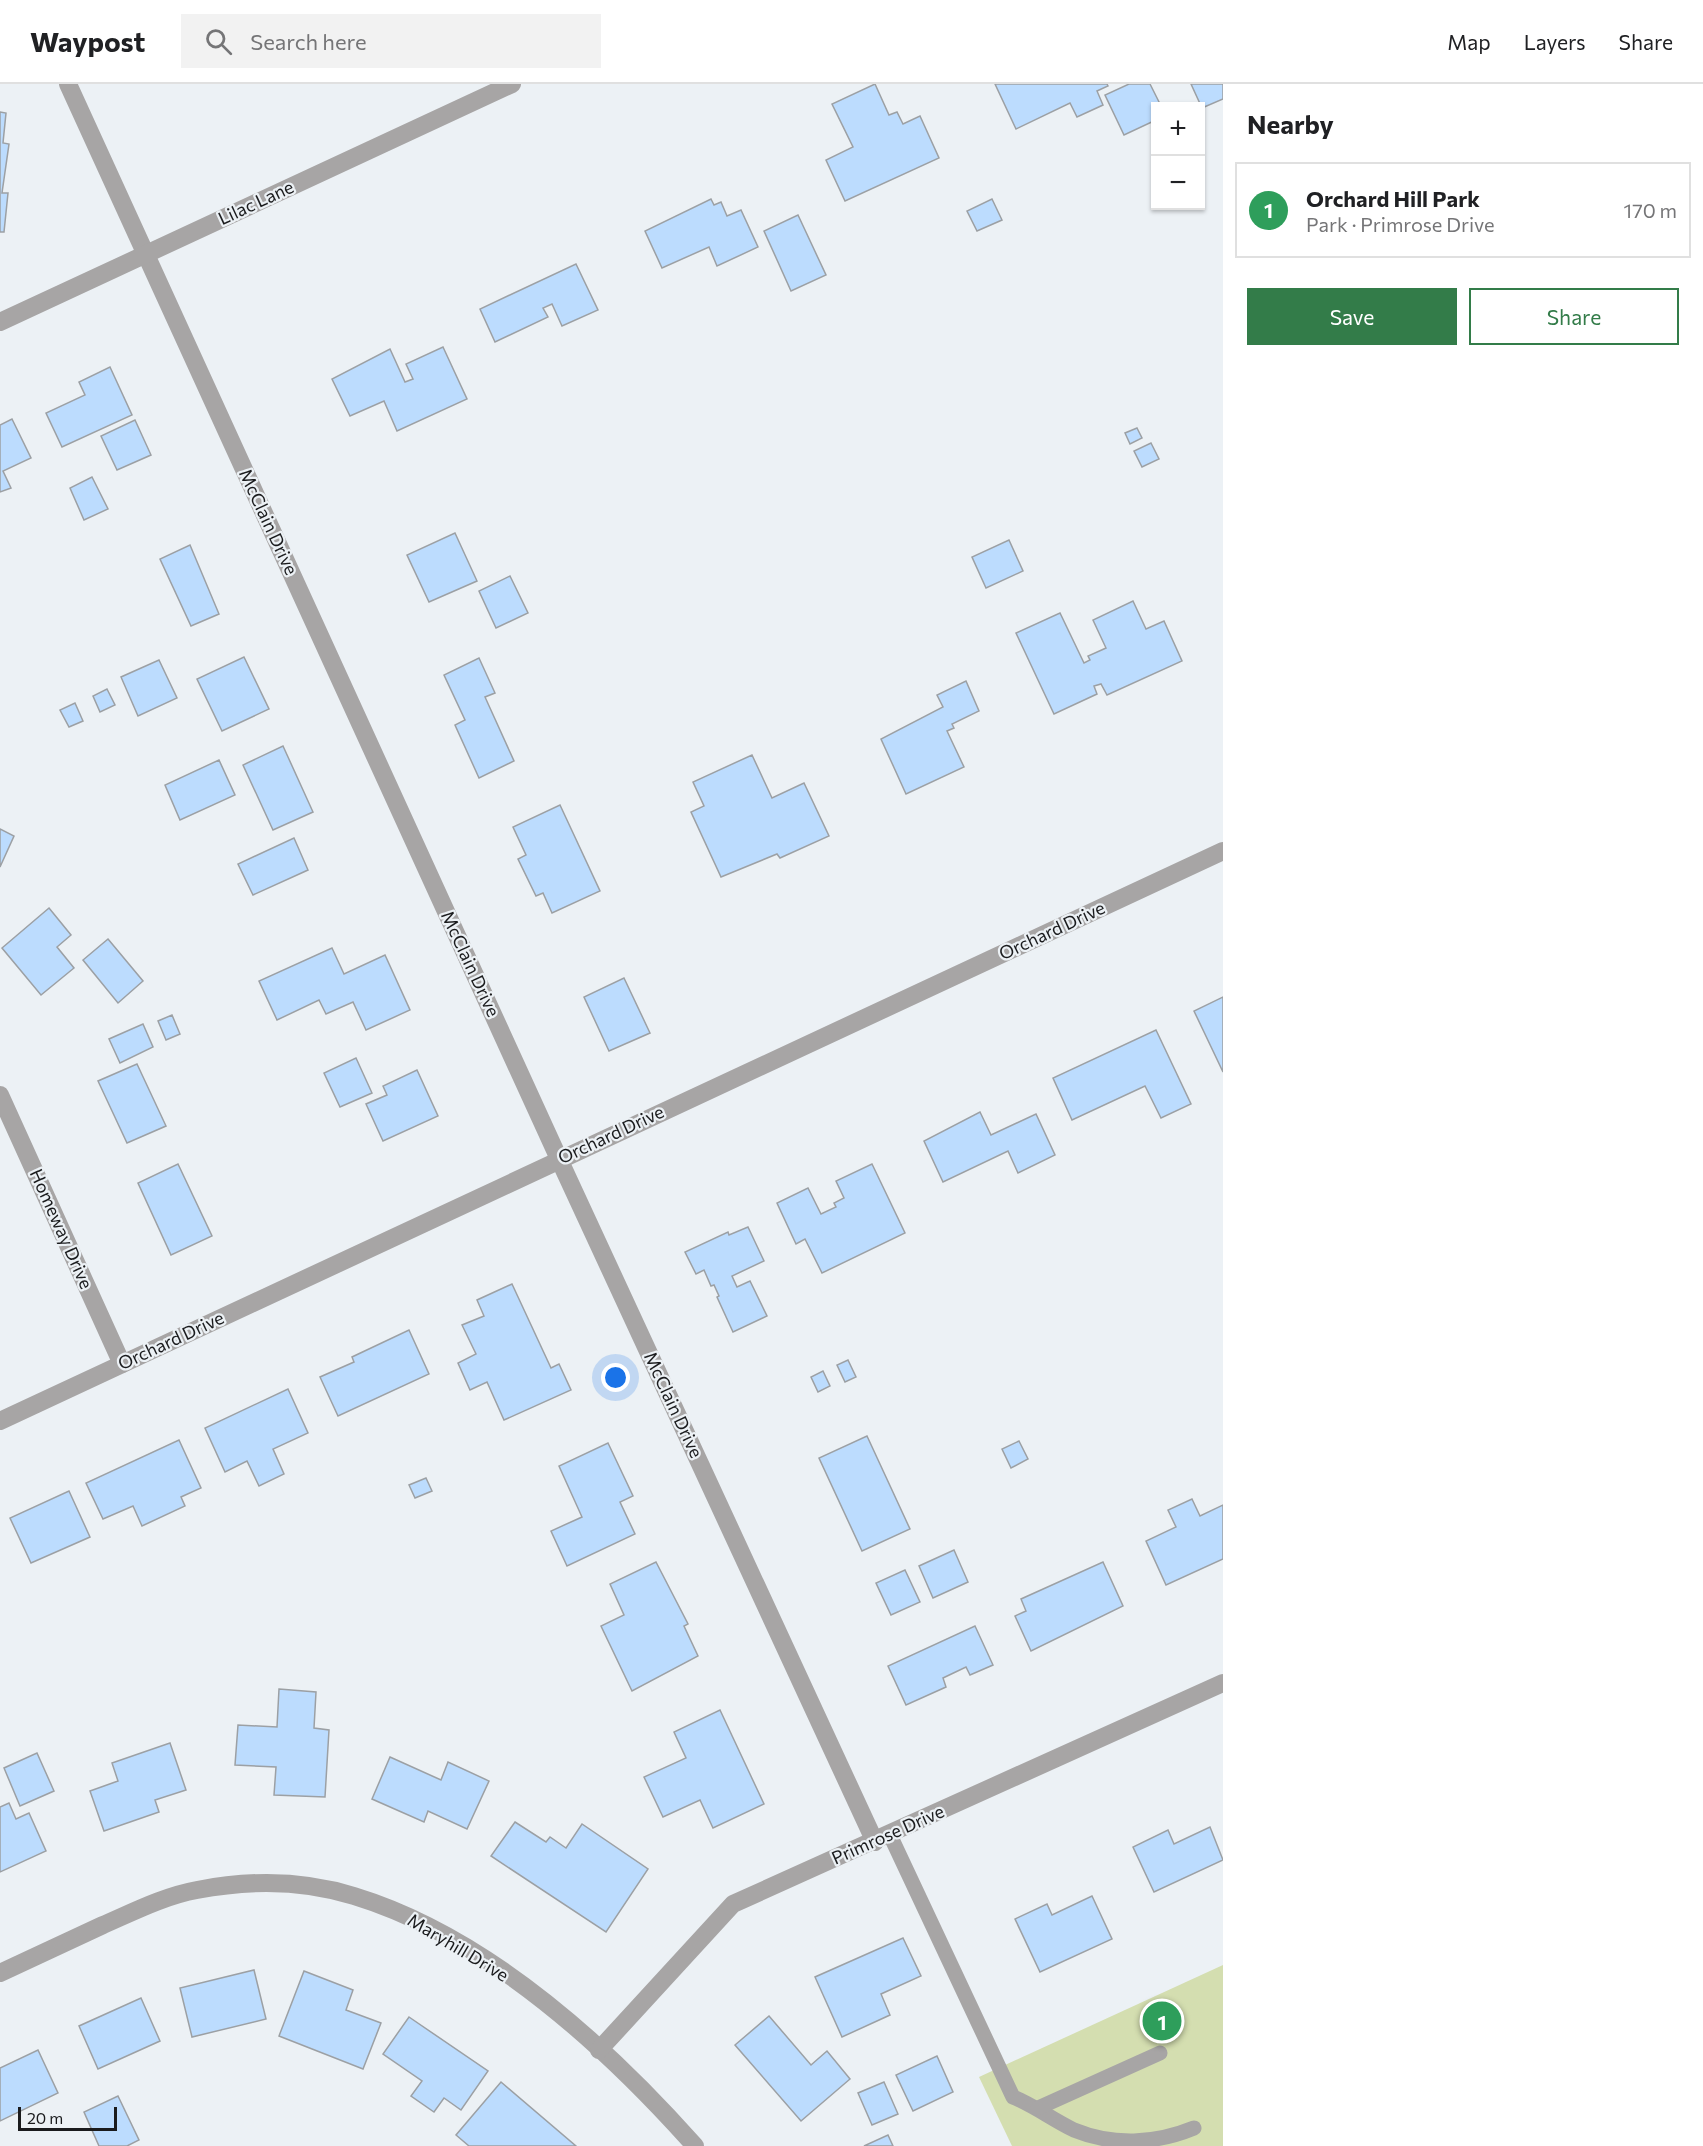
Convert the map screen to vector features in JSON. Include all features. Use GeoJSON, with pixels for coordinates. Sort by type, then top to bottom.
{"type":"FeatureCollection","features":[{"type":"Feature","properties":{"kind":"street","name":"McClain Drive"},"geometry":{"type":"LineString","coordinates":[[68,84],[559,1159],[883,1838]]}},
{"type":"Feature","properties":{"kind":"street","name":"Lilac Lane"},"geometry":{"type":"LineString","coordinates":[[0,322],[512,84]]}},
{"type":"Feature","properties":{"kind":"street","name":"Orchard Drive"},"geometry":{"type":"LineString","coordinates":[[0,1421],[1223,851]]}},
{"type":"Feature","properties":{"kind":"street","name":"Homeway Drive"},"geometry":{"type":"LineString","coordinates":[[0,1095],[122,1364]]}},
{"type":"Feature","properties":{"kind":"street","name":"Primrose Drive"},"geometry":{"type":"LineString","coordinates":[[599,2050],[733,1904],[1223,1683]]}},
{"type":"Feature","properties":{"kind":"street","name":"Maryhill Drive"},"geometry":{"type":"LineString","coordinates":[[0,1973],[143,1907],[194,1890],[247,1882],[302,1885],[353,1895],[395,1911],[441,1933],[545,2003],[655,2101],[695,2146]]}},
{"type":"Feature","properties":{"kind":"lane"},"geometry":{"type":"LineString","coordinates":[[883,1838],[1013,2097],[1038,2108],[1076,2132],[1105,2141],[1139,2144],[1175,2136],[1194,2128]]}},
{"type":"Feature","properties":{"kind":"lane"},"geometry":{"type":"LineString","coordinates":[[1038,2108],[1160,2053]]}},
{"type":"Feature","properties":{"kind":"green space"},"geometry":{"type":"Polygon","coordinates":[[[1223,1965],[1223,2146],[1012,2146],[979,2077],[1223,1965]]]}},
{"type":"Feature","properties":{"kind":"building"},"geometry":{"type":"Polygon","coordinates":[[[875,84],[889,115],[897,112],[903,124],[920,116],[939,158],[845,201],[826,160],[853,147],[832,104],[875,84]]]}},
{"type":"Feature","properties":{"kind":"building"},"geometry":{"type":"Polygon","coordinates":[[[995,84],[1107,84],[1108,86],[1097,91],[1103,105],[1077,117],[1070,103],[1016,129],[995,84]]]}},
{"type":"Feature","properties":{"kind":"building"},"geometry":{"type":"Polygon","coordinates":[[[1129,84],[1150,84],[1159,102],[1151,102],[1151,122],[1124,135],[1105,95],[1129,84]]]}},
{"type":"Feature","properties":{"kind":"building"},"geometry":{"type":"Polygon","coordinates":[[[1191,84],[1223,84],[1223,99],[1205,107],[1205,102],[1199,102],[1191,84]]]}},
{"type":"Feature","properties":{"kind":"building"},"geometry":{"type":"Polygon","coordinates":[[[0,112],[6,113],[3,143],[9,144],[2,193],[8,193],[4,232],[0,232],[0,112]]]}},
{"type":"Feature","properties":{"kind":"building"},"geometry":{"type":"Polygon","coordinates":[[[711,199],[714,205],[721,202],[727,216],[741,210],[758,247],[717,266],[709,247],[662,268],[645,231],[711,199]]]}},
{"type":"Feature","properties":{"kind":"building"},"geometry":{"type":"Polygon","coordinates":[[[992,199],[1002,220],[977,231],[967,211],[992,199]]]}},
{"type":"Feature","properties":{"kind":"building"},"geometry":{"type":"Polygon","coordinates":[[[798,215],[826,275],[791,291],[764,231],[798,215]]]}},
{"type":"Feature","properties":{"kind":"building"},"geometry":{"type":"Polygon","coordinates":[[[576,264],[598,310],[562,326],[552,304],[543,308],[548,317],[495,342],[480,309],[576,264]]]}},
{"type":"Feature","properties":{"kind":"building"},"geometry":{"type":"Polygon","coordinates":[[[443,347],[467,399],[397,431],[384,401],[350,416],[332,379],[390,349],[405,382],[413,379],[406,364],[443,347]]]}},
{"type":"Feature","properties":{"kind":"building"},"geometry":{"type":"Polygon","coordinates":[[[110,367],[132,415],[62,447],[46,413],[85,395],[79,382],[110,367]]]}},
{"type":"Feature","properties":{"kind":"building"},"geometry":{"type":"Polygon","coordinates":[[[12,419],[31,458],[3,471],[11,488],[0,492],[0,425],[12,419]]]}},
{"type":"Feature","properties":{"kind":"building"},"geometry":{"type":"Polygon","coordinates":[[[135,420],[151,455],[117,470],[101,436],[135,420]]]}},
{"type":"Feature","properties":{"kind":"building"},"geometry":{"type":"Polygon","coordinates":[[[1137,428],[1142,438],[1130,444],[1125,433],[1137,428]]]}},
{"type":"Feature","properties":{"kind":"building"},"geometry":{"type":"Polygon","coordinates":[[[1151,443],[1159,459],[1142,467],[1134,451],[1151,443]]]}},
{"type":"Feature","properties":{"kind":"building"},"geometry":{"type":"Polygon","coordinates":[[[92,477],[108,509],[84,520],[70,488],[92,477]]]}},
{"type":"Feature","properties":{"kind":"building"},"geometry":{"type":"Polygon","coordinates":[[[455,533],[477,581],[429,602],[407,555],[455,533]]]}},
{"type":"Feature","properties":{"kind":"building"},"geometry":{"type":"Polygon","coordinates":[[[1009,540],[1023,571],[986,588],[972,557],[1009,540]]]}},
{"type":"Feature","properties":{"kind":"building"},"geometry":{"type":"Polygon","coordinates":[[[190,545],[219,614],[191,626],[160,559],[190,545]]]}},
{"type":"Feature","properties":{"kind":"building"},"geometry":{"type":"Polygon","coordinates":[[[510,576],[528,613],[496,628],[479,591],[510,576]]]}},
{"type":"Feature","properties":{"kind":"building"},"geometry":{"type":"Polygon","coordinates":[[[1133,601],[1146,629],[1164,621],[1182,661],[1107,695],[1101,684],[1094,686],[1097,694],[1054,714],[1016,633],[1060,613],[1084,663],[1090,660],[1088,656],[1106,648],[1093,620],[1133,601]]]}},
{"type":"Feature","properties":{"kind":"building"},"geometry":{"type":"Polygon","coordinates":[[[244,657],[269,709],[222,731],[197,679],[244,657]]]}},
{"type":"Feature","properties":{"kind":"building"},"geometry":{"type":"Polygon","coordinates":[[[479,658],[495,693],[485,697],[514,761],[479,778],[455,725],[465,720],[444,675],[479,658]]]}},
{"type":"Feature","properties":{"kind":"building"},"geometry":{"type":"Polygon","coordinates":[[[159,660],[177,698],[138,716],[121,677],[159,660]]]}},
{"type":"Feature","properties":{"kind":"building"},"geometry":{"type":"Polygon","coordinates":[[[966,681],[979,711],[952,724],[954,728],[947,731],[964,767],[906,794],[881,739],[943,707],[937,695],[966,681]]]}},
{"type":"Feature","properties":{"kind":"building"},"geometry":{"type":"Polygon","coordinates":[[[107,689],[115,705],[100,712],[93,696],[107,689]]]}},
{"type":"Feature","properties":{"kind":"building"},"geometry":{"type":"Polygon","coordinates":[[[75,703],[83,721],[69,727],[60,710],[75,703]]]}},
{"type":"Feature","properties":{"kind":"building"},"geometry":{"type":"Polygon","coordinates":[[[283,746],[313,812],[273,830],[243,765],[283,746]]]}},
{"type":"Feature","properties":{"kind":"building"},"geometry":{"type":"Polygon","coordinates":[[[752,755],[772,798],[804,783],[829,836],[780,858],[777,854],[721,877],[691,812],[704,806],[693,782],[752,755]]]}},
{"type":"Feature","properties":{"kind":"building"},"geometry":{"type":"Polygon","coordinates":[[[219,760],[235,795],[180,820],[165,785],[219,760]]]}},
{"type":"Feature","properties":{"kind":"building"},"geometry":{"type":"Polygon","coordinates":[[[560,805],[600,891],[552,913],[543,893],[536,896],[518,859],[526,855],[513,827],[560,805]]]}},
{"type":"Feature","properties":{"kind":"building"},"geometry":{"type":"Polygon","coordinates":[[[0,829],[14,836],[0,867],[0,829]]]}},
{"type":"Feature","properties":{"kind":"building"},"geometry":{"type":"Polygon","coordinates":[[[294,838],[308,870],[253,895],[238,864],[294,838]]]}},
{"type":"Feature","properties":{"kind":"building"},"geometry":{"type":"Polygon","coordinates":[[[49,908],[71,935],[57,947],[74,968],[41,995],[2,948],[49,908]]]}},
{"type":"Feature","properties":{"kind":"building"},"geometry":{"type":"Polygon","coordinates":[[[108,939],[143,981],[118,1003],[83,960],[108,939]]]}},
{"type":"Feature","properties":{"kind":"building"},"geometry":{"type":"Polygon","coordinates":[[[332,948],[344,974],[385,955],[410,1010],[366,1030],[353,1002],[326,1014],[319,1000],[277,1020],[259,981],[332,948]]]}},
{"type":"Feature","properties":{"kind":"building"},"geometry":{"type":"Polygon","coordinates":[[[624,978],[650,1033],[609,1051],[584,997],[624,978]]]}},
{"type":"Feature","properties":{"kind":"building"},"geometry":{"type":"Polygon","coordinates":[[[1223,997],[1223,1072],[1194,1011],[1223,997]]]}},
{"type":"Feature","properties":{"kind":"building"},"geometry":{"type":"Polygon","coordinates":[[[172,1015],[180,1034],[166,1040],[158,1021],[172,1015]]]}},
{"type":"Feature","properties":{"kind":"building"},"geometry":{"type":"Polygon","coordinates":[[[143,1024],[153,1047],[120,1063],[109,1039],[143,1024]]]}},
{"type":"Feature","properties":{"kind":"building"},"geometry":{"type":"Polygon","coordinates":[[[1156,1030],[1191,1104],[1161,1118],[1145,1086],[1072,1120],[1053,1078],[1156,1030]]]}},
{"type":"Feature","properties":{"kind":"building"},"geometry":{"type":"Polygon","coordinates":[[[356,1058],[372,1093],[340,1107],[324,1073],[356,1058]]]}},
{"type":"Feature","properties":{"kind":"building"},"geometry":{"type":"Polygon","coordinates":[[[137,1064],[166,1126],[127,1143],[98,1081],[137,1064]]]}},
{"type":"Feature","properties":{"kind":"building"},"geometry":{"type":"Polygon","coordinates":[[[417,1070],[438,1116],[383,1141],[366,1104],[387,1095],[383,1086],[417,1070]]]}},
{"type":"Feature","properties":{"kind":"building"},"geometry":{"type":"Polygon","coordinates":[[[980,1112],[991,1135],[1036,1114],[1055,1155],[1018,1173],[1008,1151],[943,1182],[924,1141],[980,1112]]]}},
{"type":"Feature","properties":{"kind":"building"},"geometry":{"type":"Polygon","coordinates":[[[178,1164],[212,1236],[171,1255],[138,1183],[178,1164]]]}},
{"type":"Feature","properties":{"kind":"building"},"geometry":{"type":"Polygon","coordinates":[[[872,1164],[905,1233],[822,1273],[805,1239],[796,1244],[777,1203],[808,1188],[821,1214],[836,1207],[834,1203],[844,1198],[836,1181],[872,1164]]]}},
{"type":"Feature","properties":{"kind":"building"},"geometry":{"type":"Polygon","coordinates":[[[748,1227],[764,1261],[732,1276],[737,1287],[750,1281],[767,1316],[733,1332],[714,1285],[711,1286],[704,1270],[696,1274],[685,1252],[728,1232],[729,1235],[748,1227]]]}},
{"type":"Feature","properties":{"kind":"building"},"geometry":{"type":"Polygon","coordinates":[[[512,1284],[551,1368],[559,1364],[571,1390],[504,1420],[487,1382],[470,1390],[458,1363],[476,1354],[462,1325],[484,1316],[477,1300],[512,1284]]]}},
{"type":"Feature","properties":{"kind":"building"},"geometry":{"type":"Polygon","coordinates":[[[409,1330],[429,1374],[338,1416],[320,1377],[354,1362],[352,1357],[409,1330]]]}},
{"type":"Feature","properties":{"kind":"building"},"geometry":{"type":"Polygon","coordinates":[[[848,1360],[856,1377],[845,1382],[837,1365],[848,1360]]]}},
{"type":"Feature","properties":{"kind":"building"},"geometry":{"type":"Polygon","coordinates":[[[823,1371],[830,1386],[818,1392],[811,1377],[823,1371]]]}},
{"type":"Feature","properties":{"kind":"building"},"geometry":{"type":"Polygon","coordinates":[[[288,1389],[308,1433],[273,1449],[284,1474],[259,1486],[247,1461],[225,1472],[205,1428],[288,1389]]]}},
{"type":"Feature","properties":{"kind":"building"},"geometry":{"type":"Polygon","coordinates":[[[867,1436],[910,1529],[862,1551],[819,1458],[867,1436]]]}},
{"type":"Feature","properties":{"kind":"building"},"geometry":{"type":"Polygon","coordinates":[[[179,1440],[201,1488],[181,1497],[185,1506],[142,1526],[133,1506],[103,1519],[86,1483],[179,1440]]]}},
{"type":"Feature","properties":{"kind":"building"},"geometry":{"type":"Polygon","coordinates":[[[1019,1441],[1028,1459],[1011,1468],[1002,1449],[1019,1441]]]}},
{"type":"Feature","properties":{"kind":"building"},"geometry":{"type":"Polygon","coordinates":[[[608,1443],[633,1496],[620,1502],[635,1534],[567,1566],[551,1531],[582,1517],[559,1466],[608,1443]]]}},
{"type":"Feature","properties":{"kind":"building"},"geometry":{"type":"Polygon","coordinates":[[[426,1478],[432,1491],[415,1498],[409,1485],[426,1478]]]}},
{"type":"Feature","properties":{"kind":"building"},"geometry":{"type":"Polygon","coordinates":[[[69,1491],[90,1537],[31,1563],[10,1518],[69,1491]]]}},
{"type":"Feature","properties":{"kind":"building"},"geometry":{"type":"Polygon","coordinates":[[[1192,1499],[1200,1516],[1223,1505],[1223,1559],[1166,1585],[1146,1541],[1176,1527],[1168,1510],[1192,1499]]]}},
{"type":"Feature","properties":{"kind":"building"},"geometry":{"type":"Polygon","coordinates":[[[954,1550],[968,1582],[933,1598],[919,1566],[954,1550]]]}},
{"type":"Feature","properties":{"kind":"building"},"geometry":{"type":"Polygon","coordinates":[[[656,1562],[688,1624],[684,1626],[698,1656],[632,1691],[601,1626],[624,1615],[610,1584],[656,1562]]]}},
{"type":"Feature","properties":{"kind":"building"},"geometry":{"type":"Polygon","coordinates":[[[1103,1562],[1123,1606],[1031,1651],[1015,1616],[1026,1611],[1021,1599],[1103,1562]]]}},
{"type":"Feature","properties":{"kind":"building"},"geometry":{"type":"Polygon","coordinates":[[[905,1570],[920,1602],[891,1615],[876,1583],[905,1570]]]}},
{"type":"Feature","properties":{"kind":"building"},"geometry":{"type":"Polygon","coordinates":[[[975,1626],[993,1665],[970,1675],[966,1667],[943,1678],[946,1687],[906,1705],[888,1666],[975,1626]]]}},
{"type":"Feature","properties":{"kind":"building"},"geometry":{"type":"Polygon","coordinates":[[[279,1689],[316,1692],[314,1728],[329,1730],[325,1797],[274,1795],[276,1767],[235,1765],[238,1725],[277,1727],[279,1689]]]}},
{"type":"Feature","properties":{"kind":"building"},"geometry":{"type":"Polygon","coordinates":[[[720,1710],[764,1804],[713,1828],[700,1800],[663,1817],[644,1777],[686,1758],[674,1732],[720,1710]]]}},
{"type":"Feature","properties":{"kind":"building"},"geometry":{"type":"Polygon","coordinates":[[[170,1743],[186,1790],[155,1800],[159,1812],[104,1831],[90,1791],[118,1781],[112,1763],[170,1743]]]}},
{"type":"Feature","properties":{"kind":"building"},"geometry":{"type":"Polygon","coordinates":[[[37,1753],[54,1791],[20,1806],[4,1768],[37,1753]]]}},
{"type":"Feature","properties":{"kind":"building"},"geometry":{"type":"Polygon","coordinates":[[[390,1757],[441,1780],[448,1762],[489,1781],[467,1829],[428,1811],[424,1822],[372,1799],[390,1757]]]}},
{"type":"Feature","properties":{"kind":"building"},"geometry":{"type":"Polygon","coordinates":[[[9,1803],[16,1819],[29,1813],[46,1851],[0,1872],[0,1807],[9,1803]]]}},
{"type":"Feature","properties":{"kind":"building"},"geometry":{"type":"Polygon","coordinates":[[[515,1822],[546,1842],[550,1837],[566,1848],[582,1824],[648,1869],[606,1932],[491,1856],[515,1822]]]}},
{"type":"Feature","properties":{"kind":"building"},"geometry":{"type":"Polygon","coordinates":[[[1210,1827],[1223,1860],[1154,1892],[1133,1847],[1168,1830],[1174,1844],[1210,1827]]]}},
{"type":"Feature","properties":{"kind":"building"},"geometry":{"type":"Polygon","coordinates":[[[1092,1896],[1112,1939],[1040,1972],[1015,1919],[1047,1904],[1052,1915],[1092,1896]]]}},
{"type":"Feature","properties":{"kind":"building"},"geometry":{"type":"Polygon","coordinates":[[[903,1938],[921,1976],[881,1994],[890,2015],[842,2037],[815,1977],[903,1938]]]}},
{"type":"Feature","properties":{"kind":"building"},"geometry":{"type":"Polygon","coordinates":[[[254,1970],[266,2019],[192,2037],[180,1988],[254,1970]]]}},
{"type":"Feature","properties":{"kind":"building"},"geometry":{"type":"Polygon","coordinates":[[[304,1971],[353,1990],[346,2010],[381,2023],[363,2069],[279,2036],[304,1971]]]}},
{"type":"Feature","properties":{"kind":"building"},"geometry":{"type":"Polygon","coordinates":[[[141,1998],[160,2041],[98,2069],[79,2026],[141,1998]]]}},
{"type":"Feature","properties":{"kind":"building"},"geometry":{"type":"Polygon","coordinates":[[[769,2016],[811,2065],[827,2051],[850,2079],[801,2121],[735,2045],[769,2016]]]}},
{"type":"Feature","properties":{"kind":"building"},"geometry":{"type":"Polygon","coordinates":[[[409,2017],[488,2071],[461,2110],[444,2098],[434,2112],[411,2096],[422,2081],[383,2054],[409,2017]]]}},
{"type":"Feature","properties":{"kind":"building"},"geometry":{"type":"Polygon","coordinates":[[[38,2050],[58,2093],[0,2121],[0,2068],[38,2050]]]}},
{"type":"Feature","properties":{"kind":"building"},"geometry":{"type":"Polygon","coordinates":[[[937,2056],[953,2092],[913,2111],[896,2075],[937,2056]]]}},
{"type":"Feature","properties":{"kind":"building"},"geometry":{"type":"Polygon","coordinates":[[[501,2082],[576,2146],[469,2146],[456,2135],[501,2082]]]}},
{"type":"Feature","properties":{"kind":"building"},"geometry":{"type":"Polygon","coordinates":[[[884,2082],[898,2114],[872,2125],[858,2093],[884,2082]]]}},
{"type":"Feature","properties":{"kind":"building"},"geometry":{"type":"Polygon","coordinates":[[[118,2096],[139,2140],[127,2146],[99,2146],[84,2112],[118,2096]]]}},
{"type":"Feature","properties":{"kind":"building"},"geometry":{"type":"Polygon","coordinates":[[[888,2135],[893,2146],[864,2146],[888,2135]]]}},
{"type":"Feature","properties":{"kind":"place","name":"Orchard Hill Park"},"geometry":{"type":"Point","coordinates":[1162,2021]}}]}
